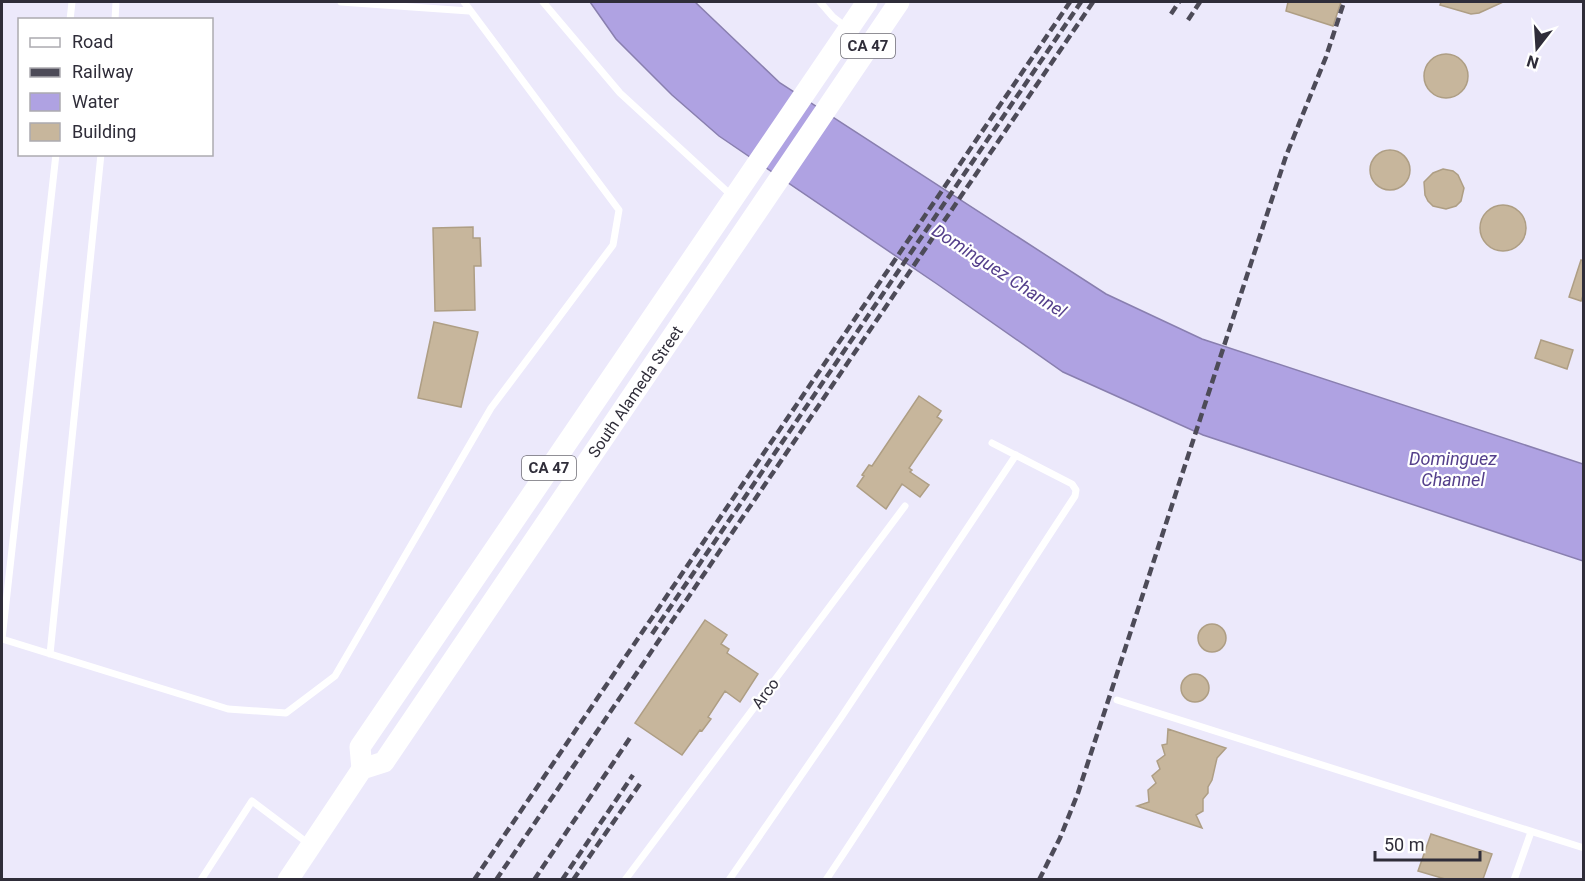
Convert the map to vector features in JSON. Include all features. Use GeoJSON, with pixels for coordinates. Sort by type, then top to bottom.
{"type":"FeatureCollection","features":[{"type":"Feature","properties":{"kind":"main road","name":"South Alameda Street"},"geometry":{"type":"LineString","coordinates":[[362,770],[360,747],[867,2]]}},
{"type":"Feature","properties":{"kind":"main road","name":"South Alameda Street"},"geometry":{"type":"LineString","coordinates":[[288,879],[362,770],[384,762],[899,2]]}},
{"type":"Feature","properties":{"kind":"lane"},"geometry":{"type":"LineString","coordinates":[[70,18],[72,2]]}},
{"type":"Feature","properties":{"kind":"lane"},"geometry":{"type":"LineString","coordinates":[[115,18],[116,2]]}},
{"type":"Feature","properties":{"kind":"lane"},"geometry":{"type":"LineString","coordinates":[[341,2],[470,11]]}},
{"type":"Feature","properties":{"kind":"lane"},"geometry":{"type":"LineString","coordinates":[[56,156],[2,639],[228,709],[286,713],[335,676],[491,408],[613,245],[619,210],[464,2]]}},
{"type":"Feature","properties":{"kind":"lane"},"geometry":{"type":"LineString","coordinates":[[543,2],[620,93],[737,193]]}},
{"type":"Feature","properties":{"kind":"lane"},"geometry":{"type":"LineString","coordinates":[[820,2],[848,29]]}},
{"type":"Feature","properties":{"kind":"lane"},"geometry":{"type":"LineString","coordinates":[[50,654],[101,156]]}},
{"type":"Feature","properties":{"kind":"lane"},"geometry":{"type":"LineString","coordinates":[[826,879],[906,760],[1010,594],[1075,496],[1076,490],[1072,484],[992,443]]}},
{"type":"Feature","properties":{"kind":"lane"},"geometry":{"type":"LineString","coordinates":[[729,879],[847,710],[1016,455]]}},
{"type":"Feature","properties":{"kind":"lane","name":"Arco"},"geometry":{"type":"LineString","coordinates":[[625,879],[905,506]]}},
{"type":"Feature","properties":{"kind":"lane"},"geometry":{"type":"LineString","coordinates":[[1117,700],[1584,848]]}},
{"type":"Feature","properties":{"kind":"lane"},"geometry":{"type":"LineString","coordinates":[[201,879],[252,801],[311,846]]}},
{"type":"Feature","properties":{"kind":"lane"},"geometry":{"type":"LineString","coordinates":[[1514,879],[1531,832]]}},
{"type":"Feature","properties":{"kind":"water","name":"Dominguez Channel"},"geometry":{"type":"Polygon","coordinates":[[[590,2],[695,2],[780,83],[1106,294],[1202,339],[1583,464],[1583,561],[1203,435],[1063,372],[719,136],[672,95],[616,39],[590,2]]]}},
{"type":"Feature","properties":{"kind":"building"},"geometry":{"type":"Polygon","coordinates":[[[1288,2],[1341,2],[1333,26],[1286,11],[1288,2]]]}},
{"type":"Feature","properties":{"kind":"building"},"geometry":{"type":"Polygon","coordinates":[[[1441,2],[1503,2],[1479,13],[1471,14],[1440,5],[1441,2]]]}},
{"type":"Feature","properties":{"kind":"building"},"geometry":{"type":"Polygon","coordinates":[[[1446,54],[1462,60],[1468,76],[1462,92],[1446,98],[1430,92],[1424,76],[1430,60],[1446,54]]]}},
{"type":"Feature","properties":{"kind":"building"},"geometry":{"type":"Polygon","coordinates":[[[1390,150],[1404,156],[1410,170],[1404,184],[1390,190],[1376,184],[1370,170],[1376,156],[1390,150]]]}},
{"type":"Feature","properties":{"kind":"building"},"geometry":{"type":"Polygon","coordinates":[[[1443,169],[1453,171],[1458,175],[1464,188],[1461,201],[1456,206],[1446,209],[1433,206],[1428,201],[1424,182],[1433,173],[1443,169]]]}},
{"type":"Feature","properties":{"kind":"building"},"geometry":{"type":"Polygon","coordinates":[[[1503,205],[1512,206],[1520,211],[1525,219],[1525,237],[1520,245],[1512,250],[1503,251],[1494,250],[1486,245],[1481,237],[1480,228],[1481,219],[1486,211],[1494,206],[1503,205]]]}},
{"type":"Feature","properties":{"kind":"building"},"geometry":{"type":"Polygon","coordinates":[[[473,227],[473,238],[480,238],[481,266],[474,266],[475,310],[435,311],[433,228],[473,227]]]}},
{"type":"Feature","properties":{"kind":"building"},"geometry":{"type":"Polygon","coordinates":[[[1581,260],[1584,261],[1584,293],[1581,301],[1569,297],[1581,260]]]}},
{"type":"Feature","properties":{"kind":"building"},"geometry":{"type":"Polygon","coordinates":[[[434,322],[478,332],[461,407],[418,398],[434,322]]]}},
{"type":"Feature","properties":{"kind":"building"},"geometry":{"type":"Polygon","coordinates":[[[1541,340],[1573,350],[1567,369],[1535,358],[1541,340]]]}},
{"type":"Feature","properties":{"kind":"building"},"geometry":{"type":"Polygon","coordinates":[[[919,396],[941,411],[937,417],[942,420],[909,468],[912,470],[910,472],[929,485],[920,497],[902,484],[886,509],[857,486],[864,476],[862,475],[869,465],[872,466],[919,396]]]}},
{"type":"Feature","properties":{"kind":"building"},"geometry":{"type":"Polygon","coordinates":[[[705,620],[727,635],[721,644],[729,649],[727,653],[758,674],[740,702],[725,691],[708,717],[711,719],[682,755],[635,723],[705,620]]]}},
{"type":"Feature","properties":{"kind":"building"},"geometry":{"type":"Polygon","coordinates":[[[1212,624],[1222,628],[1226,638],[1222,648],[1212,652],[1202,648],[1198,638],[1202,628],[1212,624]]]}},
{"type":"Feature","properties":{"kind":"building"},"geometry":{"type":"Polygon","coordinates":[[[1195,674],[1205,678],[1209,688],[1205,698],[1195,702],[1185,698],[1181,688],[1185,678],[1195,674]]]}},
{"type":"Feature","properties":{"kind":"building"},"geometry":{"type":"Polygon","coordinates":[[[1168,729],[1226,748],[1217,758],[1208,793],[1203,799],[1203,811],[1196,815],[1202,828],[1137,806],[1149,802],[1148,790],[1156,783],[1152,776],[1160,769],[1157,761],[1165,755],[1162,745],[1167,744],[1168,729]]]}},
{"type":"Feature","properties":{"kind":"building"},"geometry":{"type":"Polygon","coordinates":[[[1431,834],[1492,854],[1483,879],[1445,879],[1418,871],[1431,834]]]}},
{"type":"Feature","properties":{"kind":"railway"},"geometry":{"type":"LineString","coordinates":[[474,880],[1070,2]]}},
{"type":"Feature","properties":{"kind":"railway"},"geometry":{"type":"LineString","coordinates":[[652,634],[1081,2]]}},
{"type":"Feature","properties":{"kind":"railway"},"geometry":{"type":"LineString","coordinates":[[496,880],[1093,2]]}},
{"type":"Feature","properties":{"kind":"railway"},"geometry":{"type":"LineString","coordinates":[[1171,14],[1179,2]]}},
{"type":"Feature","properties":{"kind":"railway"},"geometry":{"type":"LineString","coordinates":[[1188,20],[1200,2]]}},
{"type":"Feature","properties":{"kind":"railway"},"geometry":{"type":"LineString","coordinates":[[1039,880],[1060,838],[1078,793],[1286,156],[1326,57],[1344,2]]}},
{"type":"Feature","properties":{"kind":"railway"},"geometry":{"type":"LineString","coordinates":[[534,880],[632,735]]}},
{"type":"Feature","properties":{"kind":"railway"},"geometry":{"type":"LineString","coordinates":[[562,880],[633,775]]}},
{"type":"Feature","properties":{"kind":"railway"},"geometry":{"type":"LineString","coordinates":[[573,880],[642,781]]}}]}
